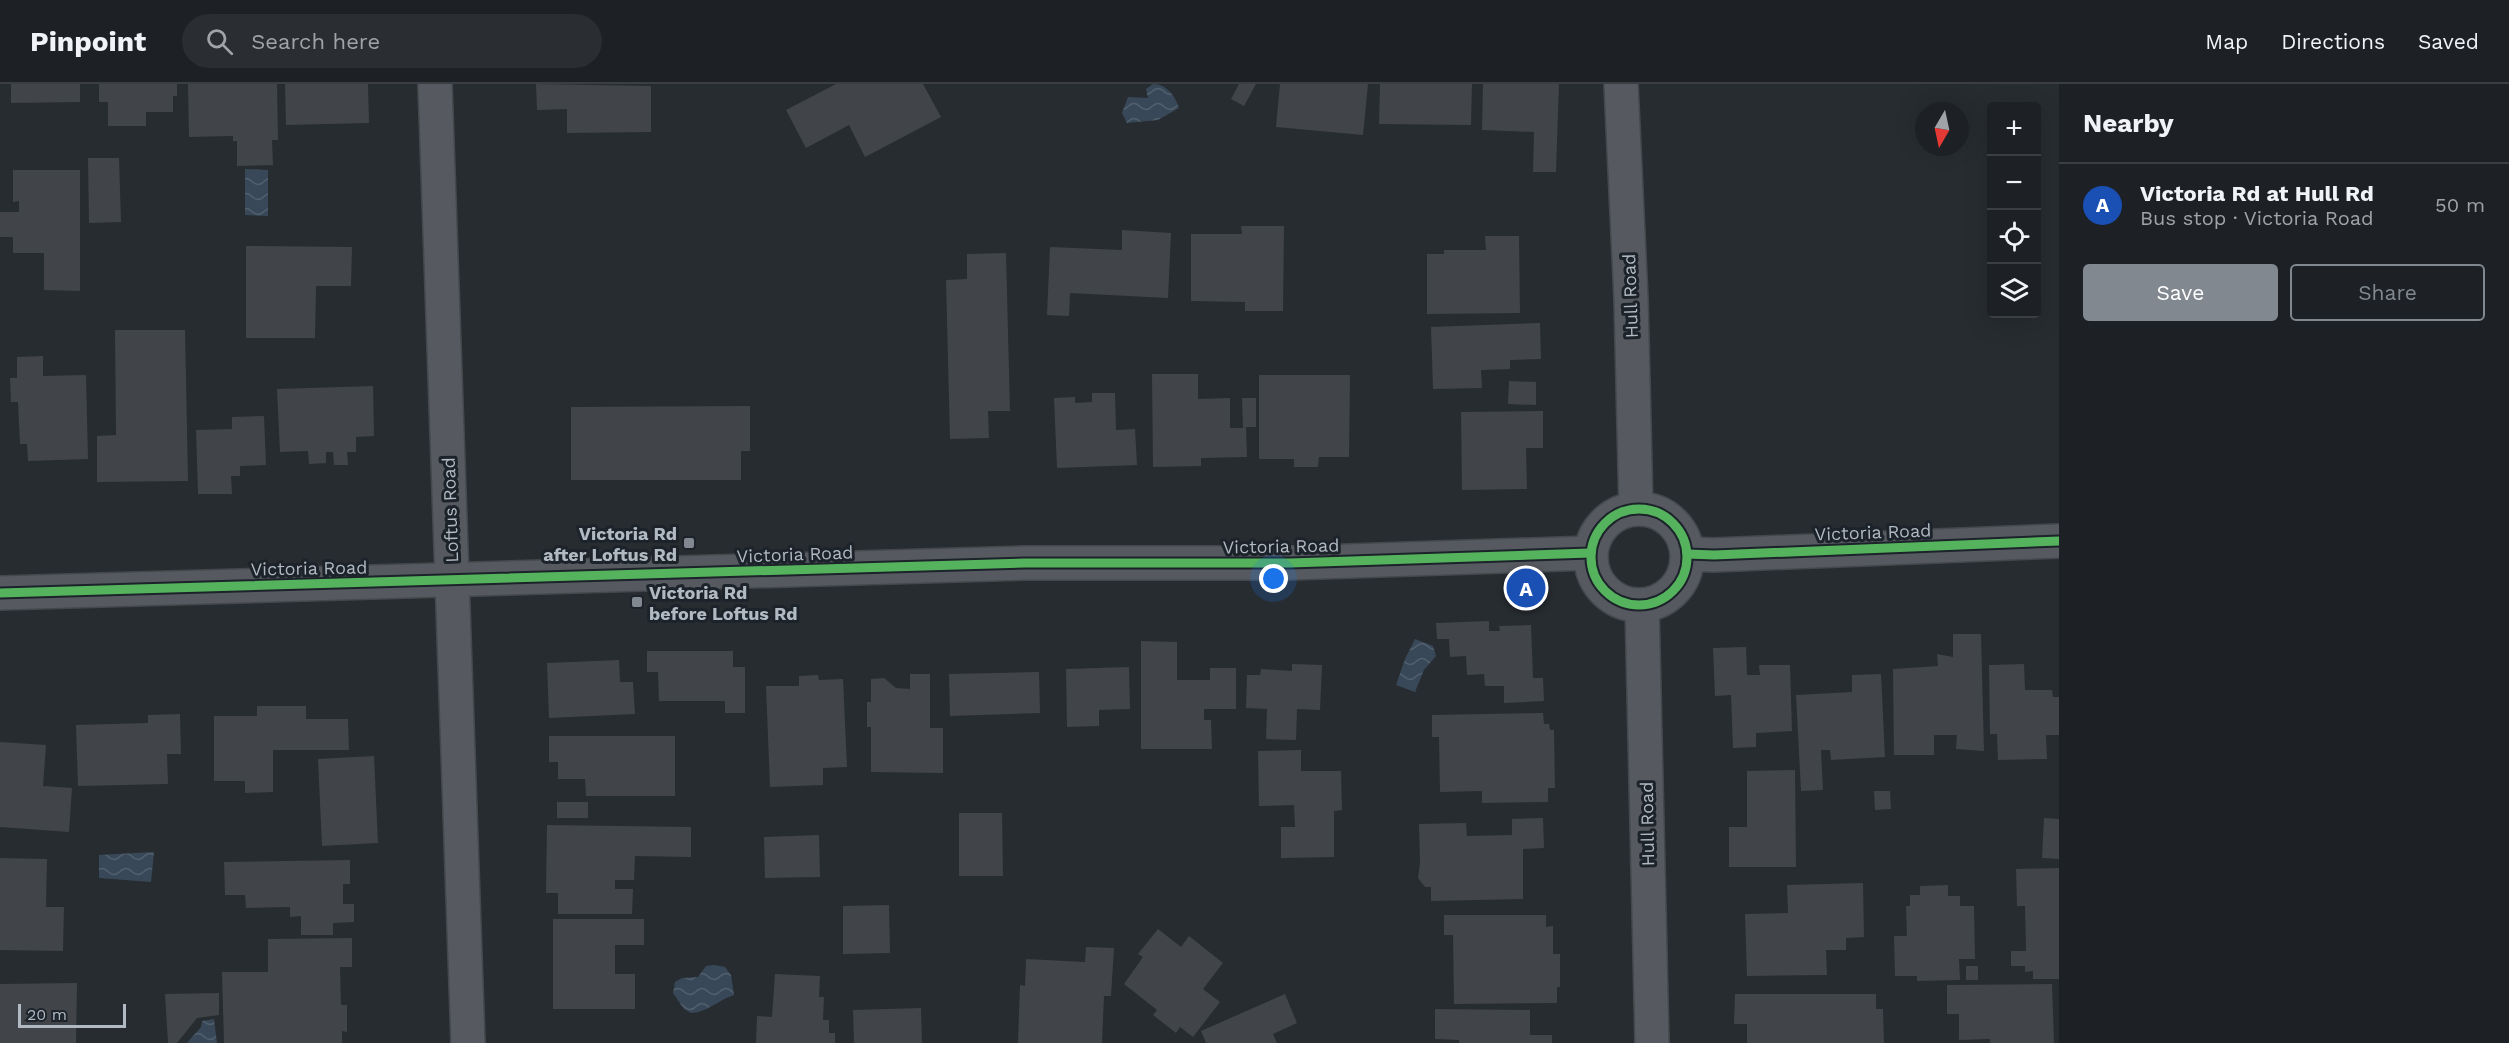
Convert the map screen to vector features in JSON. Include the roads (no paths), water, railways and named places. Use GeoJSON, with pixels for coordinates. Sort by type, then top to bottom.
{"type":"FeatureCollection","features":[{"type":"Feature","properties":{"kind":"street","name":"Loftus Road"},"geometry":{"type":"LineString","coordinates":[[435,84],[468,1043]]}},
{"type":"Feature","properties":{"kind":"street","name":"Hull Road"},"geometry":{"type":"LineString","coordinates":[[1621,84],[1631,299],[1636,509]]}},
{"type":"Feature","properties":{"kind":"street"},"geometry":{"type":"LineString","coordinates":[[1636,509],[1651,510],[1665,516],[1680,533],[1688,554],[1686,569],[1680,583],[1671,594],[1657,602],[1642,605],[1616,600],[1605,592],[1591,568],[1590,554],[1593,540],[1610,518],[1636,509]]}},
{"type":"Feature","properties":{"kind":"street","name":"Victoria Road"},"geometry":{"type":"LineString","coordinates":[[1688,554],[1714,555],[2059,541]]}},
{"type":"Feature","properties":{"kind":"street","name":"Victoria Road"},"geometry":{"type":"LineString","coordinates":[[0,593],[1024,563],[1290,563],[1590,554]]}},
{"type":"Feature","properties":{"kind":"street","name":"Hull Road"},"geometry":{"type":"LineString","coordinates":[[1642,605],[1652,1043]]}},
{"type":"Feature","properties":{"kind":"water"},"geometry":{"type":"Polygon","coordinates":[[[1153,84],[1162,86],[1170,92],[1179,108],[1158,120],[1127,123],[1122,113],[1128,97],[1148,98],[1146,89],[1153,84]]]}},
{"type":"Feature","properties":{"kind":"water"},"geometry":{"type":"Polygon","coordinates":[[[245,169],[268,170],[268,216],[245,215],[245,169]]]}},
{"type":"Feature","properties":{"kind":"water"},"geometry":{"type":"Polygon","coordinates":[[[1415,639],[1433,646],[1436,656],[1424,670],[1415,692],[1396,685],[1415,639]]]}},
{"type":"Feature","properties":{"kind":"water"},"geometry":{"type":"Polygon","coordinates":[[[154,852],[151,882],[99,878],[99,855],[154,852]]]}},
{"type":"Feature","properties":{"kind":"water"},"geometry":{"type":"Polygon","coordinates":[[[706,966],[725,967],[731,975],[734,995],[697,1012],[691,1013],[684,1009],[673,993],[675,982],[682,978],[698,977],[706,966]]]}},
{"type":"Feature","properties":{"kind":"water"},"geometry":{"type":"Polygon","coordinates":[[[214,1019],[217,1043],[187,1043],[201,1027],[202,1021],[214,1019]]]}},
{"type":"Feature","properties":{"kind":"place","name":"Victoria Rd after Loftus Rd"},"geometry":{"type":"Point","coordinates":[689,543]}},
{"type":"Feature","properties":{"kind":"place","name":"Victoria Rd at Hull Rd"},"geometry":{"type":"Point","coordinates":[1526,588]}},
{"type":"Feature","properties":{"kind":"place","name":"Victoria Rd before Loftus Rd"},"geometry":{"type":"Point","coordinates":[637,602]}}]}
